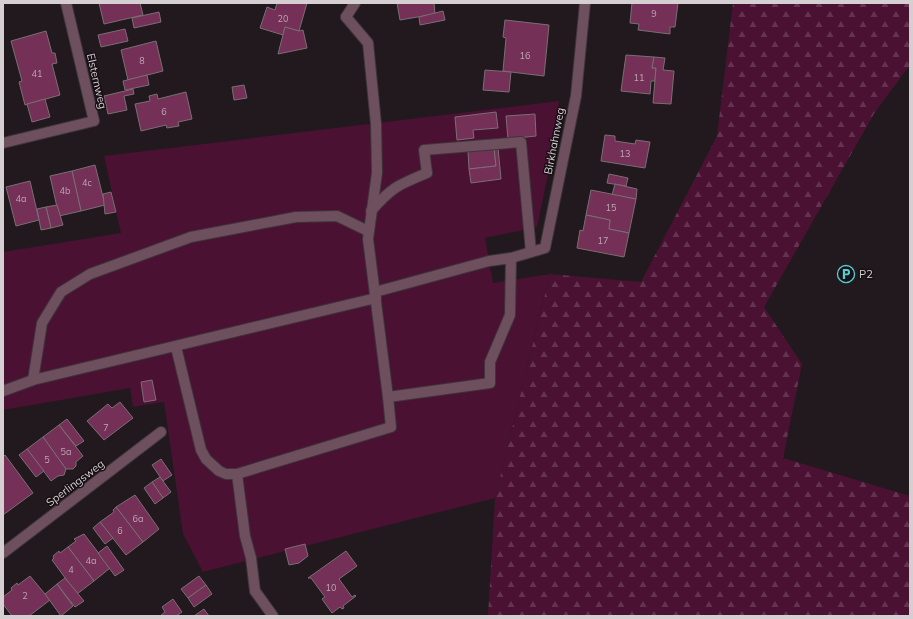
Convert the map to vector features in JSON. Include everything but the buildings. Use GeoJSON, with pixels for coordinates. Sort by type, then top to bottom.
{"type":"FeatureCollection","features":[{"type":"Feature","properties":{"kind":"street","name":"Elsternweg"},"geometry":{"type":"LineString","coordinates":[[3,143],[94,121],[66,3]]}},
{"type":"Feature","properties":{"kind":"street"},"geometry":{"type":"LineString","coordinates":[[176,347],[201,450],[206,459],[219,471],[226,474],[237,474],[391,427],[368,231],[377,173],[376,124],[368,43],[346,17],[355,3]]}},
{"type":"Feature","properties":{"kind":"street","name":"Birkhahnweg"},"geometry":{"type":"LineString","coordinates":[[3,391],[33,380],[176,347],[375,295],[488,261],[511,258],[545,248],[576,96],[585,3]]}},
{"type":"Feature","properties":{"kind":"street"},"geometry":{"type":"LineString","coordinates":[[371,211],[387,192],[398,185],[427,174],[424,150],[520,142],[531,252]]}},
{"type":"Feature","properties":{"kind":"street"},"geometry":{"type":"LineString","coordinates":[[33,380],[42,323],[61,292],[90,274],[191,237],[296,217],[337,216],[368,231]]}},
{"type":"Feature","properties":{"kind":"street"},"geometry":{"type":"LineString","coordinates":[[388,397],[490,383],[490,362],[510,315],[511,258]]}},
{"type":"Feature","properties":{"kind":"street","name":"Sperlingsweg"},"geometry":{"type":"LineString","coordinates":[[3,553],[161,432]]}},
{"type":"Feature","properties":{"kind":"street"},"geometry":{"type":"LineString","coordinates":[[237,474],[245,536],[251,558],[255,591],[273,616]]}},
{"type":"Feature","properties":{"kind":"green space"},"geometry":{"type":"Polygon","coordinates":[[[733,3],[910,3],[910,65],[875,112],[764,307],[802,364],[783,458],[910,496],[910,616],[488,616],[495,498],[550,274],[641,282],[717,136],[733,3]]]}},
{"type":"Feature","properties":{"kind":"green space"},"geometry":{"type":"Polygon","coordinates":[[[559,101],[550,165],[537,227],[485,238],[493,283],[550,274],[495,498],[203,572],[183,534],[164,402],[133,407],[130,388],[3,410],[3,252],[121,233],[104,156],[559,101]]]}},
{"type":"Feature","properties":{"kind":"place","name":"P2"},"geometry":{"type":"Point","coordinates":[846,274]}}]}
